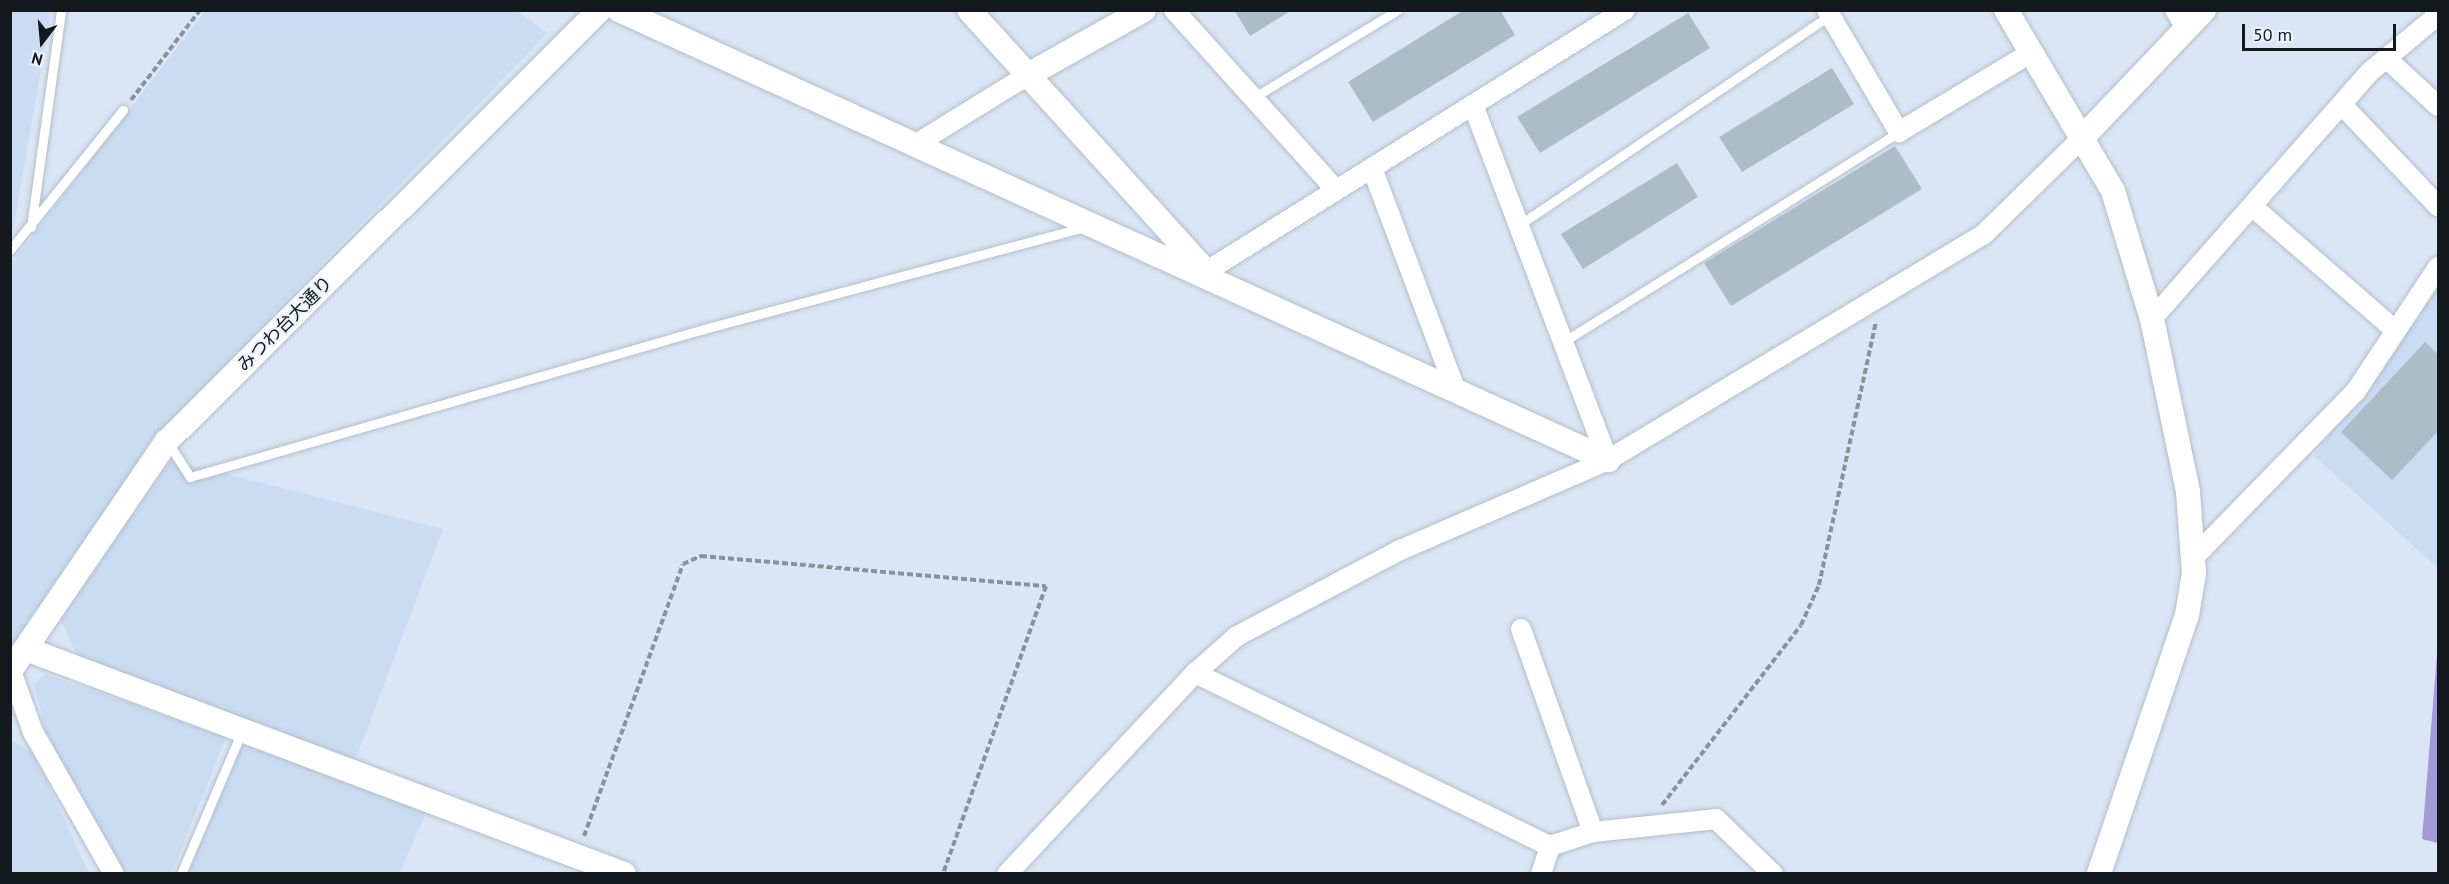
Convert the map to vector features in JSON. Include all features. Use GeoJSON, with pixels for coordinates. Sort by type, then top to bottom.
{"type":"FeatureCollection","features":[{"type":"Feature","properties":{"kind":"street","name":"みつわ台大通り"},"geometry":{"type":"LineString","coordinates":[[11,671],[167,441],[600,10]]}},
{"type":"Feature","properties":{"kind":"street"},"geometry":{"type":"LineString","coordinates":[[619,10],[1087,226],[1214,279],[1608,460]]}},
{"type":"Feature","properties":{"kind":"street"},"geometry":{"type":"LineString","coordinates":[[969,10],[1214,279]]}},
{"type":"Feature","properties":{"kind":"street"},"geometry":{"type":"LineString","coordinates":[[913,146],[1028,75],[1144,10]]}},
{"type":"Feature","properties":{"kind":"street"},"geometry":{"type":"LineString","coordinates":[[1174,10],[1336,190]]}},
{"type":"Feature","properties":{"kind":"street"},"geometry":{"type":"LineString","coordinates":[[1214,279],[1336,190],[1625,10]]}},
{"type":"Feature","properties":{"kind":"street"},"geometry":{"type":"LineString","coordinates":[[2006,10],[2084,136],[2113,191],[2152,319],[2188,492],[2193,558],[2180,645],[2106,871]]}},
{"type":"Feature","properties":{"kind":"street"},"geometry":{"type":"LineString","coordinates":[[1007,873],[1195,673],[1237,636],[1398,551],[1608,460],[1983,235],[2084,136],[2181,20],[2204,10]]}},
{"type":"Feature","properties":{"kind":"street"},"geometry":{"type":"LineString","coordinates":[[1829,13],[1899,132],[2031,52]]}},
{"type":"Feature","properties":{"kind":"street"},"geometry":{"type":"LineString","coordinates":[[2152,319],[2386,58],[2439,15]]}},
{"type":"Feature","properties":{"kind":"street"},"geometry":{"type":"LineString","coordinates":[[2386,58],[2439,106]]}},
{"type":"Feature","properties":{"kind":"street"},"geometry":{"type":"LineString","coordinates":[[1473,105],[1608,460]]}},
{"type":"Feature","properties":{"kind":"street"},"geometry":{"type":"LineString","coordinates":[[2344,106],[2439,206]]}},
{"type":"Feature","properties":{"kind":"street"},"geometry":{"type":"LineString","coordinates":[[1372,168],[1456,392]]}},
{"type":"Feature","properties":{"kind":"street"},"geometry":{"type":"LineString","coordinates":[[2253,207],[2396,331]]}},
{"type":"Feature","properties":{"kind":"street"},"geometry":{"type":"LineString","coordinates":[[2193,558],[2308,447],[2356,391],[2439,267]]}},
{"type":"Feature","properties":{"kind":"street"},"geometry":{"type":"LineString","coordinates":[[1521,628],[1593,832]]}},
{"type":"Feature","properties":{"kind":"street"},"geometry":{"type":"LineString","coordinates":[[26,648],[624,873]]}},
{"type":"Feature","properties":{"kind":"street"},"geometry":{"type":"LineString","coordinates":[[11,671],[33,732],[114,873]]}},
{"type":"Feature","properties":{"kind":"street"},"geometry":{"type":"LineString","coordinates":[[1195,673],[1551,846],[1593,832],[1716,819],[1773,873]]}},
{"type":"Feature","properties":{"kind":"street"},"geometry":{"type":"LineString","coordinates":[[1541,873],[1551,846]]}},
{"type":"Feature","properties":{"kind":"lane"},"geometry":{"type":"LineString","coordinates":[[31,227],[61,10]]}},
{"type":"Feature","properties":{"kind":"lane"},"geometry":{"type":"LineString","coordinates":[[1253,98],[1398,10]]}},
{"type":"Feature","properties":{"kind":"lane"},"geometry":{"type":"LineString","coordinates":[[1519,225],[1829,13]]}},
{"type":"Feature","properties":{"kind":"lane"},"geometry":{"type":"LineString","coordinates":[[10,250],[31,227],[123,110]]}},
{"type":"Feature","properties":{"kind":"lane"},"geometry":{"type":"LineString","coordinates":[[1563,343],[1899,132]]}},
{"type":"Feature","properties":{"kind":"lane"},"geometry":{"type":"LineString","coordinates":[[167,441],[190,477],[704,328],[1087,226]]}},
{"type":"Feature","properties":{"kind":"lane"},"geometry":{"type":"LineString","coordinates":[[181,873],[242,731]]}},
{"type":"Feature","properties":{"kind":"path"},"geometry":{"type":"LineString","coordinates":[[123,110],[200,10]]}},
{"type":"Feature","properties":{"kind":"path"},"geometry":{"type":"LineString","coordinates":[[1647,825],[1801,625],[1819,585],[1883,294]]}},
{"type":"Feature","properties":{"kind":"path"},"geometry":{"type":"LineString","coordinates":[[577,856],[683,564],[701,556],[1046,586],[943,873]]}},
{"type":"Feature","properties":{"kind":"shaded area"},"geometry":{"type":"Polygon","coordinates":[[[10,11],[51,11],[11,242],[10,242],[10,11]]]}},
{"type":"Feature","properties":{"kind":"shaded area"},"geometry":{"type":"Polygon","coordinates":[[[205,11],[516,11],[548,33],[154,436],[11,653],[11,264],[205,11]]]}},
{"type":"Feature","properties":{"kind":"shaded area"},"geometry":{"type":"Polygon","coordinates":[[[2438,280],[2438,568],[2314,456],[2438,280]]]}},
{"type":"Feature","properties":{"kind":"shaded area"},"geometry":{"type":"Polygon","coordinates":[[[171,460],[443,529],[355,761],[78,657],[60,619],[171,460]]]}},
{"type":"Feature","properties":{"kind":"shaded area"},"geometry":{"type":"Polygon","coordinates":[[[2438,642],[2438,843],[2422,839],[2438,642]]]}},
{"type":"Feature","properties":{"kind":"shaded area"},"geometry":{"type":"Polygon","coordinates":[[[45,674],[226,737],[172,873],[123,873],[105,847],[46,731],[34,684],[45,674]]]}},
{"type":"Feature","properties":{"kind":"shaded area"},"geometry":{"type":"Polygon","coordinates":[[[245,738],[429,807],[399,873],[187,874],[245,738]]]}},
{"type":"Feature","properties":{"kind":"shaded area"},"geometry":{"type":"Polygon","coordinates":[[[10,739],[34,754],[89,873],[11,873],[10,739]]]}},
{"type":"Feature","properties":{"kind":"building"},"geometry":{"type":"Polygon","coordinates":[[[1234,10],[1292,10],[1250,36],[1234,10]]]}},
{"type":"Feature","properties":{"kind":"building"},"geometry":{"type":"Polygon","coordinates":[[[1464,10],[1500,10],[1515,35],[1373,122],[1348,82],[1464,10]]]}},
{"type":"Feature","properties":{"kind":"building"},"geometry":{"type":"Polygon","coordinates":[[[1688,13],[1710,48],[1540,153],[1517,117],[1688,13]]]}},
{"type":"Feature","properties":{"kind":"building"},"geometry":{"type":"Polygon","coordinates":[[[1832,68],[1854,104],[1742,172],[1719,137],[1832,68]]]}},
{"type":"Feature","properties":{"kind":"building"},"geometry":{"type":"Polygon","coordinates":[[[1895,146],[1922,189],[1731,306],[1704,263],[1895,146]]]}},
{"type":"Feature","properties":{"kind":"building"},"geometry":{"type":"Polygon","coordinates":[[[1677,163],[1698,197],[1583,269],[1561,234],[1677,163]]]}},
{"type":"Feature","properties":{"kind":"building"},"geometry":{"type":"Polygon","coordinates":[[[2425,342],[2439,355],[2439,430],[2392,480],[2341,432],[2425,342]]]}}]}
